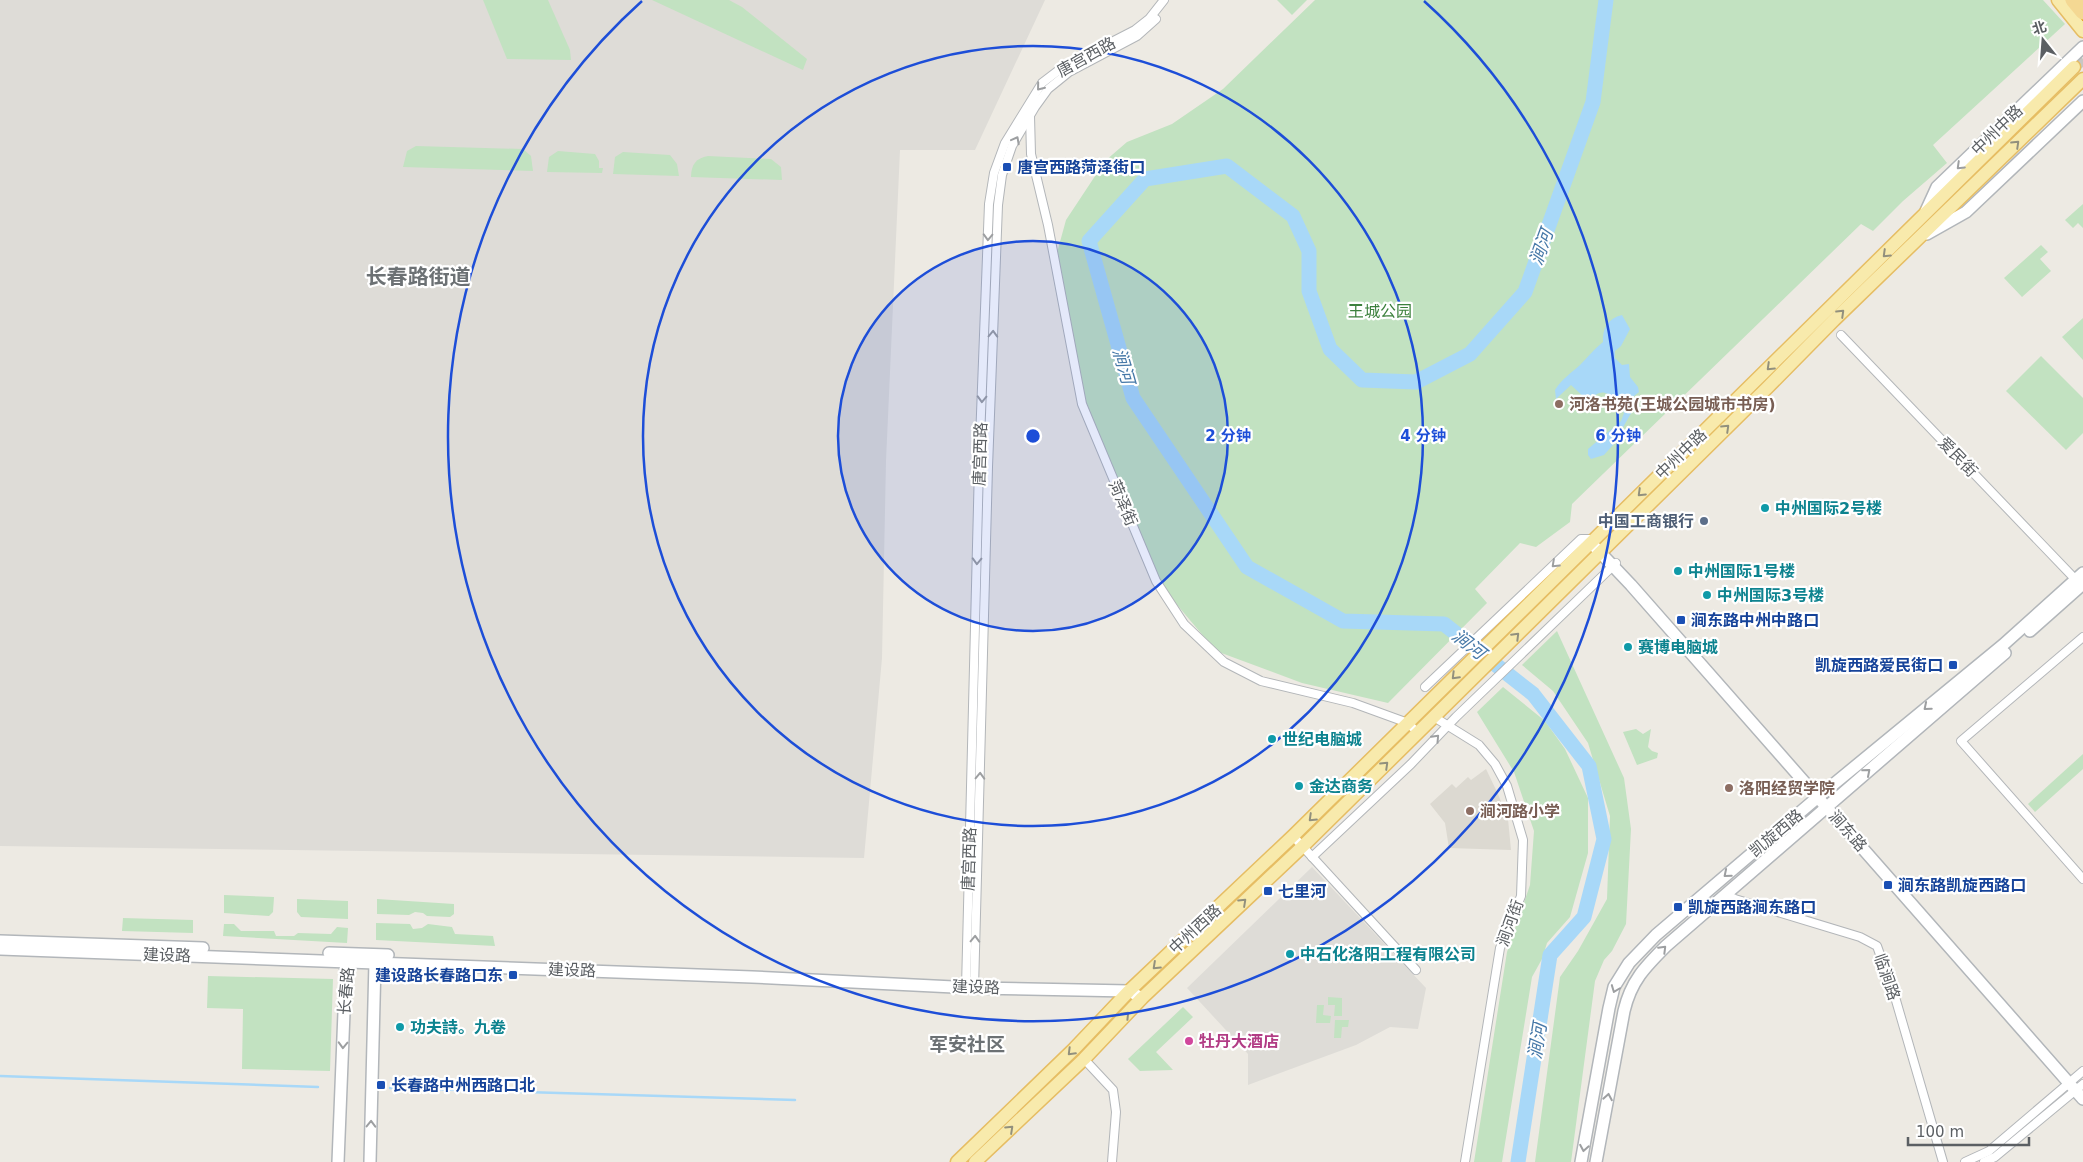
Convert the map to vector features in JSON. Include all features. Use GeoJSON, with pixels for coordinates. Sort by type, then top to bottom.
{"type":"FeatureCollection","features":[{"type":"Feature","properties":{"kind":"highway"},"geometry":{"type":"LineString","coordinates":[[2072,0],[2083,12]]}},
{"type":"Feature","properties":{"kind":"main road"},"geometry":{"type":"LineString","coordinates":[[2058,0],[2083,31]]}},
{"type":"Feature","properties":{"kind":"main road","name":"中州中路"},"geometry":{"type":"LineString","coordinates":[[1429,692],[1523,601],[1591,541],[1921,220],[2074,67]]}},
{"type":"Feature","properties":{"kind":"main road","name":"中州中路"},"geometry":{"type":"LineString","coordinates":[[1444,707],[1768,388],[1834,320],[2083,79]]}},
{"type":"Feature","properties":{"kind":"main road","name":"中州西路"},"geometry":{"type":"LineString","coordinates":[[957,1162],[1074,1049],[1132,988],[1293,836],[1408,723],[1429,692]]}},
{"type":"Feature","properties":{"kind":"main road","name":"中州西路"},"geometry":{"type":"LineString","coordinates":[[975,1162],[1084,1059],[1142,998],[1302,846],[1444,707]]}},
{"type":"Feature","properties":{"kind":"street","name":"唐宫西路"},"geometry":{"type":"LineString","coordinates":[[970,984],[979,466],[990,204],[994,172],[1005,143],[1042,83],[1064,67],[1135,30],[1149,19],[1164,0]]}},
{"type":"Feature","properties":{"kind":"street","name":"唐宫西路"},"geometry":{"type":"LineString","coordinates":[[970,984],[998,205],[1002,174],[1012,146],[1048,89],[1069,72],[1137,36],[1152,24],[1170,0]]}},
{"type":"Feature","properties":{"kind":"street","name":"中州中路"},"geometry":{"type":"LineString","coordinates":[[1921,220],[1937,188],[2083,47]]}},
{"type":"Feature","properties":{"kind":"street","name":"中州中路"},"geometry":{"type":"LineString","coordinates":[[1919,239],[1966,212],[2083,101]]}},
{"type":"Feature","properties":{"kind":"street","name":"菏泽街"},"geometry":{"type":"LineString","coordinates":[[1030,116],[1031,154],[1048,225],[1082,404],[1156,581],[1184,624],[1224,662],[1261,681],[1353,703],[1408,723],[1418,733]]}},
{"type":"Feature","properties":{"kind":"street","name":"爱民街"},"geometry":{"type":"LineString","coordinates":[[1841,335],[2081,579]]}},
{"type":"Feature","properties":{"kind":"street","name":"涧东路"},"geometry":{"type":"LineString","coordinates":[[1591,541],[1615,564],[2077,1085],[2083,1099]]}},
{"type":"Feature","properties":{"kind":"street"},"geometry":{"type":"LineString","coordinates":[[1312,857],[1411,764],[1456,717],[1615,564]]}},
{"type":"Feature","properties":{"kind":"street","name":"凯旋西路"},"geometry":{"type":"LineString","coordinates":[[1581,1162],[1614,987],[1629,963],[1656,935],[2081,579]]}},
{"type":"Feature","properties":{"kind":"street","name":"凯旋西路"},"geometry":{"type":"LineString","coordinates":[[1596,1162],[1628,993],[1641,972],[1666,946],[1828,805],[2081,579]]}},
{"type":"Feature","properties":{"kind":"street"},"geometry":{"type":"LineString","coordinates":[[2083,637],[1961,741],[2083,879]]}},
{"type":"Feature","properties":{"kind":"street","name":"涧河街"},"geometry":{"type":"LineString","coordinates":[[1434,717],[1479,745],[1495,764],[1507,786],[1523,840],[1521,896],[1513,922],[1500,948],[1465,1162]]}},
{"type":"Feature","properties":{"kind":"street"},"geometry":{"type":"LineString","coordinates":[[1293,836],[1416,970]]}},
{"type":"Feature","properties":{"kind":"street","name":"临涧路"},"geometry":{"type":"LineString","coordinates":[[1726,895],[1860,937],[1877,946],[1895,998],[1942,1162]]}},
{"type":"Feature","properties":{"kind":"street","name":"建设路"},"geometry":{"type":"LineString","coordinates":[[0,941],[362,954],[970,984]]}},
{"type":"Feature","properties":{"kind":"street","name":"建设路"},"geometry":{"type":"LineString","coordinates":[[0,949],[970,984],[1132,988],[1142,998]]}},
{"type":"Feature","properties":{"kind":"street","name":"长春路"},"geometry":{"type":"LineString","coordinates":[[338,1162],[346,962],[362,954],[375,962],[370,1162]]}},
{"type":"Feature","properties":{"kind":"street"},"geometry":{"type":"LineString","coordinates":[[1084,1059],[1113,1090],[1116,1112],[1112,1162]]}},
{"type":"Feature","properties":{"kind":"street"},"geometry":{"type":"LineString","coordinates":[[1984,1162],[1995,1157],[2077,1085],[2083,1071]]}},
{"type":"Feature","properties":{"kind":"street"},"geometry":{"type":"LineString","coordinates":[[1965,1162],[1989,1151],[2077,1085]]}},
{"type":"Feature","properties":{"kind":"shaded area"},"geometry":{"type":"Polygon","coordinates":[[[0,0],[1045,0],[975,150],[900,150],[886,461],[882,658],[864,858],[0,846],[0,0]]]}},
{"type":"Feature","properties":{"kind":"shaded area","name":"涧河路小学"},"geometry":{"type":"Polygon","coordinates":[[[1486,769],[1508,819],[1511,850],[1449,848],[1445,823],[1430,804],[1452,784],[1456,788],[1468,777],[1471,780],[1486,769]]]}},
{"type":"Feature","properties":{"kind":"shaded area"},"geometry":{"type":"Polygon","coordinates":[[[1312,867],[1426,988],[1418,1029],[1390,1027],[1356,1045],[1248,1085],[1248,1054],[1187,988],[1312,867]]]}},
{"type":"Feature","properties":{"kind":"green space"},"geometry":{"type":"Polygon","coordinates":[[[483,0],[548,0],[570,50],[571,60],[507,59],[483,0]]]}},
{"type":"Feature","properties":{"kind":"green space"},"geometry":{"type":"Polygon","coordinates":[[[652,0],[729,0],[742,7],[807,59],[803,70],[652,0]]]}},
{"type":"Feature","properties":{"kind":"green space"},"geometry":{"type":"Polygon","coordinates":[[[1277,0],[1307,0],[1292,15],[1277,0]]]}},
{"type":"Feature","properties":{"kind":"green space","name":"王城公园"},"geometry":{"type":"Polygon","coordinates":[[[1315,0],[2043,0],[2065,24],[1933,145],[1947,163],[1903,201],[1873,231],[1861,224],[1572,504],[1570,522],[1536,547],[1520,543],[1475,589],[1487,603],[1388,703],[1302,683],[1216,651],[1173,600],[1145,556],[1099,441],[1069,358],[1052,271],[1066,220],[1105,161],[1127,142],[1172,124],[1223,89],[1315,0]]]}},
{"type":"Feature","properties":{"kind":"green space"},"geometry":{"type":"Polygon","coordinates":[[[416,146],[523,149],[531,156],[533,171],[403,167],[407,151],[416,146]]]}},
{"type":"Feature","properties":{"kind":"green space"},"geometry":{"type":"Polygon","coordinates":[[[558,151],[595,154],[599,161],[599,168],[603,168],[602,173],[547,172],[549,157],[558,151]]]}},
{"type":"Feature","properties":{"kind":"green space"},"geometry":{"type":"Polygon","coordinates":[[[623,152],[670,155],[677,164],[679,176],[613,174],[615,157],[623,152]]]}},
{"type":"Feature","properties":{"kind":"green space"},"geometry":{"type":"Polygon","coordinates":[[[708,156],[771,159],[781,167],[782,180],[691,177],[695,163],[700,158],[708,156]]]}},
{"type":"Feature","properties":{"kind":"green space"},"geometry":{"type":"Polygon","coordinates":[[[2083,204],[2083,228],[2078,223],[2073,228],[2065,220],[2083,204]]]}},
{"type":"Feature","properties":{"kind":"green space"},"geometry":{"type":"Polygon","coordinates":[[[2041,245],[2048,252],[2040,259],[2051,271],[2022,297],[2004,278],[2041,245]]]}},
{"type":"Feature","properties":{"kind":"green space"},"geometry":{"type":"Polygon","coordinates":[[[2083,318],[2083,360],[2062,337],[2083,318]]]}},
{"type":"Feature","properties":{"kind":"green space"},"geometry":{"type":"Polygon","coordinates":[[[2041,356],[2083,398],[2083,433],[2066,450],[2006,391],[2041,356]]]}},
{"type":"Feature","properties":{"kind":"green space"},"geometry":{"type":"Polygon","coordinates":[[[1557,631],[1624,778],[1631,829],[1626,924],[1612,951],[1604,960],[1595,981],[1571,1162],[1535,1162],[1560,977],[1578,951],[1607,899],[1610,816],[1588,743],[1553,691],[1522,665],[1557,631]]]}},
{"type":"Feature","properties":{"kind":"green space"},"geometry":{"type":"Polygon","coordinates":[[[1503,687],[1545,721],[1565,749],[1588,798],[1588,853],[1570,917],[1547,943],[1542,959],[1532,977],[1502,1162],[1474,1162],[1507,952],[1530,885],[1534,831],[1514,772],[1477,712],[1503,687]]]}},
{"type":"Feature","properties":{"kind":"green space"},"geometry":{"type":"Polygon","coordinates":[[[1636,729],[1643,734],[1651,729],[1648,747],[1658,753],[1657,758],[1637,765],[1623,732],[1636,729]]]}},
{"type":"Feature","properties":{"kind":"green space"},"geometry":{"type":"Polygon","coordinates":[[[2083,754],[2083,769],[2035,812],[2028,804],[2083,754]]]}},
{"type":"Feature","properties":{"kind":"green space"},"geometry":{"type":"Polygon","coordinates":[[[224,895],[274,897],[273,912],[269,916],[224,913],[224,895]]]}},
{"type":"Feature","properties":{"kind":"green space"},"geometry":{"type":"Polygon","coordinates":[[[297,899],[348,901],[348,919],[301,917],[297,912],[297,899]]]}},
{"type":"Feature","properties":{"kind":"green space"},"geometry":{"type":"Polygon","coordinates":[[[377,899],[454,904],[454,914],[450,917],[427,916],[423,913],[415,912],[409,915],[377,914],[377,899]]]}},
{"type":"Feature","properties":{"kind":"green space"},"geometry":{"type":"Polygon","coordinates":[[[123,918],[193,920],[193,933],[122,931],[123,918]]]}},
{"type":"Feature","properties":{"kind":"green space"},"geometry":{"type":"Polygon","coordinates":[[[376,923],[410,924],[413,929],[422,928],[428,924],[452,927],[455,934],[493,936],[495,946],[376,940],[376,923]]]}},
{"type":"Feature","properties":{"kind":"green space"},"geometry":{"type":"Polygon","coordinates":[[[224,924],[234,924],[241,931],[274,931],[276,936],[294,936],[298,933],[331,934],[337,927],[348,928],[347,943],[223,936],[224,924]]]}},
{"type":"Feature","properties":{"kind":"green space"},"geometry":{"type":"Polygon","coordinates":[[[208,976],[333,979],[330,1071],[242,1069],[243,1009],[207,1008],[208,976]]]}},
{"type":"Feature","properties":{"kind":"green space"},"geometry":{"type":"Polygon","coordinates":[[[1328,997],[1342,998],[1342,1016],[1334,1016],[1335,1005],[1328,1005],[1328,997]]]}},
{"type":"Feature","properties":{"kind":"green space"},"geometry":{"type":"Polygon","coordinates":[[[1317,1005],[1324,1005],[1323,1015],[1331,1016],[1330,1023],[1316,1023],[1317,1005]]]}},
{"type":"Feature","properties":{"kind":"green space"},"geometry":{"type":"Polygon","coordinates":[[[1183,1007],[1193,1017],[1156,1052],[1173,1070],[1140,1071],[1128,1059],[1183,1007]]]}},
{"type":"Feature","properties":{"kind":"green space"},"geometry":{"type":"Polygon","coordinates":[[[1335,1020],[1349,1020],[1348,1027],[1342,1027],[1341,1038],[1334,1038],[1335,1020]]]}},
{"type":"Feature","properties":{"kind":"water"},"geometry":{"type":"Polygon","coordinates":[[[1622,315],[1630,329],[1621,346],[1615,351],[1615,358],[1622,365],[1629,364],[1630,377],[1638,387],[1639,392],[1634,396],[1634,408],[1613,445],[1604,455],[1591,459],[1588,455],[1588,449],[1621,421],[1623,411],[1615,400],[1601,392],[1587,400],[1571,385],[1556,399],[1555,390],[1603,342],[1605,329],[1610,321],[1622,315]]]}},
{"type":"Feature","properties":{"kind":"waterway","name":"涧河"},"geometry":{"type":"LineString","coordinates":[[1518,1162],[1550,955],[1584,917],[1604,839],[1589,766],[1533,694],[1444,624],[1343,621],[1247,567],[1133,398],[1089,241],[1145,179],[1227,166],[1293,216],[1309,251],[1309,291],[1330,349],[1362,380],[1416,382],[1470,354],[1525,292],[1593,102],[1606,0]]}},
{"type":"Feature","properties":{"kind":"waterway"},"geometry":{"type":"LineString","coordinates":[[0,1076],[318,1087]]}},
{"type":"Feature","properties":{"kind":"waterway"},"geometry":{"type":"LineString","coordinates":[[390,1088],[795,1100]]}},
{"type":"Feature","properties":{"kind":"tunnel"},"geometry":{"type":"LineString","coordinates":[[2074,67],[2083,59]]}},
{"type":"Feature","properties":{"kind":"place","name":"唐宫西路菏泽街口"},"geometry":{"type":"Point","coordinates":[1007,167]}},
{"type":"Feature","properties":{"kind":"place","name":"河洛书苑(王城公园城市书房)"},"geometry":{"type":"Point","coordinates":[1559,404]}},
{"type":"Feature","properties":{"kind":"place","name":"中州国际2号楼"},"geometry":{"type":"Point","coordinates":[1765,508]}},
{"type":"Feature","properties":{"kind":"place","name":"中国工商银行"},"geometry":{"type":"Point","coordinates":[1704,521]}},
{"type":"Feature","properties":{"kind":"place","name":"中州国际1号楼"},"geometry":{"type":"Point","coordinates":[1678,571]}},
{"type":"Feature","properties":{"kind":"place","name":"中州国际3号楼"},"geometry":{"type":"Point","coordinates":[1707,595]}},
{"type":"Feature","properties":{"kind":"place","name":"涧东路中州中路口"},"geometry":{"type":"Point","coordinates":[1681,620]}},
{"type":"Feature","properties":{"kind":"place","name":"赛博电脑城"},"geometry":{"type":"Point","coordinates":[1628,647]}},
{"type":"Feature","properties":{"kind":"place","name":"凯旋西路爱民街口"},"geometry":{"type":"Point","coordinates":[1953,665]}},
{"type":"Feature","properties":{"kind":"place","name":"世纪电脑城"},"geometry":{"type":"Point","coordinates":[1272,739]}},
{"type":"Feature","properties":{"kind":"place","name":"金达商务"},"geometry":{"type":"Point","coordinates":[1299,786]}},
{"type":"Feature","properties":{"kind":"place","name":"洛阳经贸学院"},"geometry":{"type":"Point","coordinates":[1729,788]}},
{"type":"Feature","properties":{"kind":"place","name":"涧河路小学"},"geometry":{"type":"Point","coordinates":[1470,811]}},
{"type":"Feature","properties":{"kind":"place","name":"涧东路凯旋西路口"},"geometry":{"type":"Point","coordinates":[1888,885]}},
{"type":"Feature","properties":{"kind":"place","name":"七里河"},"geometry":{"type":"Point","coordinates":[1268,891]}},
{"type":"Feature","properties":{"kind":"place","name":"凯旋西路涧东路口"},"geometry":{"type":"Point","coordinates":[1678,907]}},
{"type":"Feature","properties":{"kind":"place","name":"中石化洛阳工程有限公司"},"geometry":{"type":"Point","coordinates":[1290,954]}},
{"type":"Feature","properties":{"kind":"place","name":"建设路长春路口东"},"geometry":{"type":"Point","coordinates":[513,975]}},
{"type":"Feature","properties":{"kind":"place","name":"功夫詩。九卷"},"geometry":{"type":"Point","coordinates":[400,1027]}},
{"type":"Feature","properties":{"kind":"place","name":"牡丹大酒店"},"geometry":{"type":"Point","coordinates":[1189,1041]}},
{"type":"Feature","properties":{"kind":"place","name":"长春路中州西路口北"},"geometry":{"type":"Point","coordinates":[381,1085]}},
{"type":"Feature","properties":{"kind":"district","name":"长春路街道"},"geometry":{"type":"Point","coordinates":[418,277]}},
{"type":"Feature","properties":{"kind":"district","name":"军安社区"},"geometry":{"type":"Point","coordinates":[967,1044]}}]}
